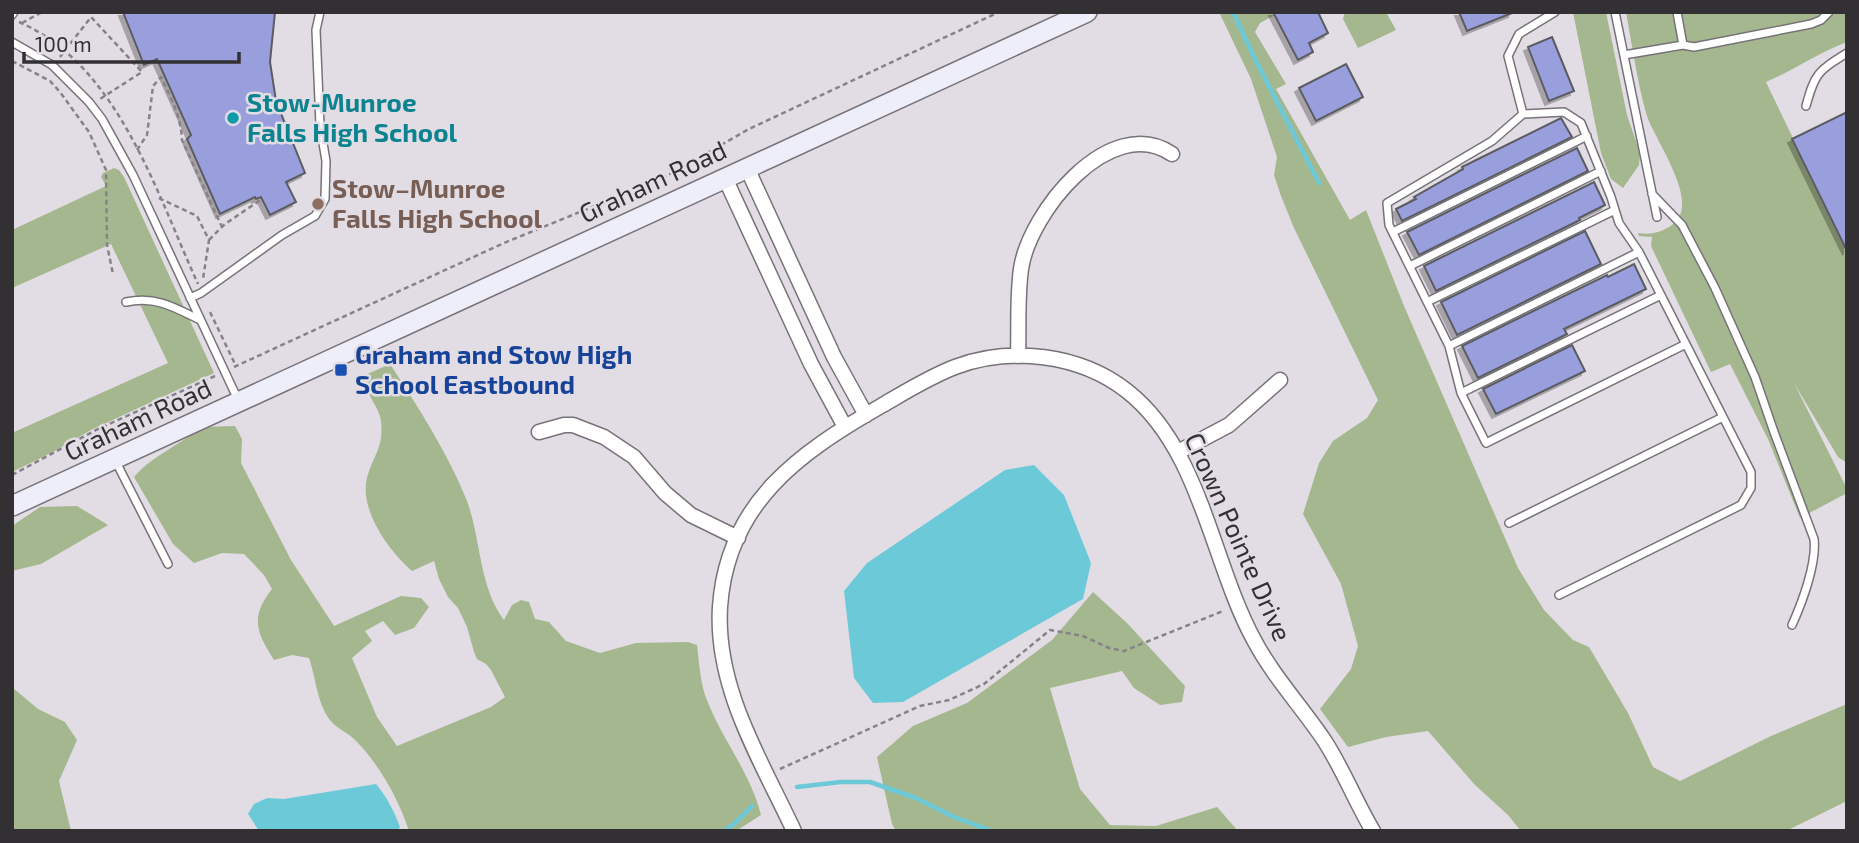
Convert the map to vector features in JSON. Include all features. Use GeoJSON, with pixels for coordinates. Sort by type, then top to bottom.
{"type":"FeatureCollection","features":[{"type":"Feature","properties":{"kind":"main road","name":"Graham Road"},"geometry":{"type":"LineString","coordinates":[[12,506],[1087,12]]}},
{"type":"Feature","properties":{"kind":"street"},"geometry":{"type":"LineString","coordinates":[[1018,355],[1021,267],[1039,223],[1060,190],[1083,169],[1120,148],[1145,144],[1165,149],[1172,154]]}},
{"type":"Feature","properties":{"kind":"street"},"geometry":{"type":"LineString","coordinates":[[747,168],[821,328],[866,415]]}},
{"type":"Feature","properties":{"kind":"street"},"geometry":{"type":"LineString","coordinates":[[725,178],[799,339],[845,427]]}},
{"type":"Feature","properties":{"kind":"street"},"geometry":{"type":"LineString","coordinates":[[764,261],[786,251]]}},
{"type":"Feature","properties":{"kind":"street"},"geometry":{"type":"LineString","coordinates":[[799,339],[821,328]]}},
{"type":"Feature","properties":{"kind":"street","name":"Crown Pointe Drive"},"geometry":{"type":"LineString","coordinates":[[794,831],[739,713],[722,659],[720,606],[724,581],[738,538],[749,516],[779,477],[814,447],[946,370],[978,360],[1018,355],[1076,365],[1116,383],[1151,414],[1178,452],[1254,642],[1334,755],[1373,831]]}},
{"type":"Feature","properties":{"kind":"street"},"geometry":{"type":"LineString","coordinates":[[1178,452],[1229,425],[1280,380]]}},
{"type":"Feature","properties":{"kind":"street"},"geometry":{"type":"LineString","coordinates":[[539,432],[573,425],[604,437],[634,457],[665,494],[691,515],[738,538]]}},
{"type":"Feature","properties":{"kind":"lane"},"geometry":{"type":"LineString","coordinates":[[190,298],[282,235],[315,216],[325,199],[326,161],[320,125],[316,30],[320,12]]}},
{"type":"Feature","properties":{"kind":"lane"},"geometry":{"type":"LineString","coordinates":[[1523,114],[1508,56],[1519,34],[1555,12]]}},
{"type":"Feature","properties":{"kind":"lane"},"geometry":{"type":"LineString","coordinates":[[1615,12],[1657,217]]}},
{"type":"Feature","properties":{"kind":"lane"},"geometry":{"type":"LineString","coordinates":[[1677,12],[1682,44]]}},
{"type":"Feature","properties":{"kind":"lane"},"geometry":{"type":"LineString","coordinates":[[1624,55],[1682,44],[1694,47],[1811,24],[1821,20],[1829,12]]}},
{"type":"Feature","properties":{"kind":"lane"},"geometry":{"type":"LineString","coordinates":[[12,42],[54,67],[92,105],[134,175],[239,402]]}},
{"type":"Feature","properties":{"kind":"lane"},"geometry":{"type":"LineString","coordinates":[[1806,106],[1813,79],[1825,67],[1847,53]]}},
{"type":"Feature","properties":{"kind":"lane"},"geometry":{"type":"LineString","coordinates":[[1559,595],[1741,505],[1751,488],[1751,471],[1639,252],[1619,223],[1581,123],[1564,111],[1523,114],[1492,141],[1387,204],[1390,225],[1449,346],[1461,393],[1486,443],[1686,344]]}},
{"type":"Feature","properties":{"kind":"lane"},"geometry":{"type":"LineString","coordinates":[[1393,232],[1587,136]]}},
{"type":"Feature","properties":{"kind":"lane"},"geometry":{"type":"LineString","coordinates":[[1410,266],[1601,171]]}},
{"type":"Feature","properties":{"kind":"lane"},"geometry":{"type":"LineString","coordinates":[[1652,194],[1682,225],[1715,288],[1755,377],[1814,539],[1816,550],[1792,625]]}},
{"type":"Feature","properties":{"kind":"lane"},"geometry":{"type":"LineString","coordinates":[[1427,302],[1615,210]]}},
{"type":"Feature","properties":{"kind":"lane"},"geometry":{"type":"LineString","coordinates":[[1449,346],[1639,252]]}},
{"type":"Feature","properties":{"kind":"lane"},"geometry":{"type":"LineString","coordinates":[[1461,393],[1661,295]]}},
{"type":"Feature","properties":{"kind":"lane"},"geometry":{"type":"LineString","coordinates":[[126,302],[143,299],[168,304],[200,320]]}},
{"type":"Feature","properties":{"kind":"lane"},"geometry":{"type":"LineString","coordinates":[[1509,523],[1723,416]]}},
{"type":"Feature","properties":{"kind":"lane"},"geometry":{"type":"LineString","coordinates":[[115,459],[168,564]]}},
{"type":"Feature","properties":{"kind":"path"},"geometry":{"type":"LineString","coordinates":[[22,23],[42,12]]}},
{"type":"Feature","properties":{"kind":"path"},"geometry":{"type":"LineString","coordinates":[[88,12],[142,72],[92,105]]}},
{"type":"Feature","properties":{"kind":"path"},"geometry":{"type":"LineString","coordinates":[[232,368],[503,243],[663,178],[749,129],[999,12]]}},
{"type":"Feature","properties":{"kind":"path"},"geometry":{"type":"LineString","coordinates":[[13,15],[65,49]]}},
{"type":"Feature","properties":{"kind":"path"},"geometry":{"type":"LineString","coordinates":[[46,79],[65,49],[91,17]]}},
{"type":"Feature","properties":{"kind":"path"},"geometry":{"type":"LineString","coordinates":[[12,61],[46,79],[60,92],[89,132],[106,170],[107,245],[113,274]]}},
{"type":"Feature","properties":{"kind":"path"},"geometry":{"type":"LineString","coordinates":[[137,150],[147,135],[153,86],[161,77],[176,107],[182,140],[222,227]]}},
{"type":"Feature","properties":{"kind":"path"},"geometry":{"type":"LineString","coordinates":[[159,198],[197,216],[209,240],[201,293]]}},
{"type":"Feature","properties":{"kind":"path"},"geometry":{"type":"LineString","coordinates":[[209,240],[222,227],[262,199]]}},
{"type":"Feature","properties":{"kind":"path"},"geometry":{"type":"LineString","coordinates":[[12,475],[98,429],[216,375]]}},
{"type":"Feature","properties":{"kind":"path"},"geometry":{"type":"LineString","coordinates":[[780,769],[920,706],[949,700],[984,684],[1050,630],[1083,636],[1109,648],[1124,651],[1223,611]]}},
{"type":"Feature","properties":{"kind":"green space"},"geometry":{"type":"Polygon","coordinates":[[[1219,12],[1275,12],[1275,15],[1260,23],[1255,32],[1286,84],[1276,89],[1350,220],[1366,210],[1404,306],[1518,568],[1544,610],[1573,640],[1589,647],[1628,713],[1653,767],[1680,781],[1771,736],[1847,704],[1847,801],[1786,831],[1521,831],[1508,815],[1475,785],[1428,731],[1386,737],[1348,747],[1320,709],[1351,669],[1358,646],[1341,584],[1303,514],[1319,463],[1333,441],[1367,418],[1378,400],[1294,228],[1274,175],[1277,157],[1251,79],[1219,12]]]}},
{"type":"Feature","properties":{"kind":"green space"},"geometry":{"type":"Polygon","coordinates":[[[1345,12],[1386,12],[1396,30],[1358,48],[1343,19],[1345,12]]]}},
{"type":"Feature","properties":{"kind":"green space"},"geometry":{"type":"Polygon","coordinates":[[[1573,12],[1606,12],[1627,115],[1640,153],[1639,165],[1623,188],[1611,179],[1601,153],[1573,12]]]}},
{"type":"Feature","properties":{"kind":"green space"},"geometry":{"type":"Polygon","coordinates":[[[1626,12],[1847,12],[1847,42],[1766,82],[1847,251],[1847,463],[1838,457],[1794,383],[1847,493],[1800,518],[1768,439],[1730,364],[1711,372],[1651,246],[1652,237],[1639,236],[1638,233],[1654,233],[1669,227],[1679,218],[1682,205],[1674,173],[1646,113],[1626,12]]]}},
{"type":"Feature","properties":{"kind":"green space"},"geometry":{"type":"Polygon","coordinates":[[[114,168],[124,177],[214,373],[91,430],[12,472],[12,433],[168,363],[111,244],[12,288],[12,230],[106,186],[101,177],[103,173],[114,168]]]}},
{"type":"Feature","properties":{"kind":"green space"},"geometry":{"type":"Polygon","coordinates":[[[390,364],[451,465],[472,516],[490,593],[504,620],[512,605],[521,600],[529,602],[535,619],[549,622],[566,641],[600,653],[636,643],[688,642],[697,645],[705,695],[750,784],[761,815],[736,831],[409,831],[394,795],[373,760],[356,741],[333,723],[326,713],[319,698],[309,658],[292,655],[274,660],[268,650],[258,624],[260,608],[272,589],[264,575],[244,554],[222,553],[194,563],[173,544],[134,477],[149,463],[201,427],[235,426],[242,439],[241,463],[291,560],[334,626],[401,596],[421,598],[429,607],[414,628],[395,635],[383,621],[365,631],[372,641],[352,658],[377,717],[397,746],[491,707],[505,697],[491,670],[477,659],[467,627],[439,579],[434,561],[412,571],[394,553],[378,529],[367,503],[367,478],[382,430],[365,375],[390,364]]]}},
{"type":"Feature","properties":{"kind":"green space"},"geometry":{"type":"Polygon","coordinates":[[[77,506],[108,525],[41,564],[12,571],[12,526],[40,507],[77,506]]]}},
{"type":"Feature","properties":{"kind":"green space"},"geometry":{"type":"Polygon","coordinates":[[[1093,592],[1127,623],[1185,686],[1182,702],[1160,705],[1134,688],[1122,671],[1050,688],[1080,789],[1110,825],[1156,826],[1217,807],[1238,831],[896,831],[892,824],[877,757],[913,726],[967,703],[1052,640],[1093,592]]]}},
{"type":"Feature","properties":{"kind":"green space"},"geometry":{"type":"Polygon","coordinates":[[[12,687],[38,709],[65,722],[77,740],[59,781],[71,831],[12,831],[12,687]]]}},
{"type":"Feature","properties":{"kind":"water"},"geometry":{"type":"Polygon","coordinates":[[[1034,465],[1064,495],[1091,563],[1083,599],[903,702],[873,703],[854,678],[844,591],[867,563],[1005,470],[1034,465]]]}},
{"type":"Feature","properties":{"kind":"water"},"geometry":{"type":"Polygon","coordinates":[[[376,784],[395,815],[400,827],[397,831],[259,831],[248,814],[254,804],[267,798],[284,799],[376,784]]]}},
{"type":"Feature","properties":{"kind":"building","name":"Stow-Munroe Falls High School"},"geometry":{"type":"Polygon","coordinates":[[[123,12],[275,12],[270,62],[276,101],[305,173],[286,182],[296,202],[270,215],[261,197],[255,197],[220,214],[187,139],[191,135],[157,59],[144,65],[123,12]]]}},
{"type":"Feature","properties":{"kind":"building"},"geometry":{"type":"Polygon","coordinates":[[[1273,12],[1318,12],[1328,33],[1309,43],[1313,52],[1298,60],[1273,12]]]}},
{"type":"Feature","properties":{"kind":"building"},"geometry":{"type":"Polygon","coordinates":[[[1459,12],[1512,12],[1512,13],[1467,31],[1459,12]]]}},
{"type":"Feature","properties":{"kind":"building"},"geometry":{"type":"Polygon","coordinates":[[[1552,37],[1574,91],[1549,101],[1528,47],[1552,37]]]}},
{"type":"Feature","properties":{"kind":"building"},"geometry":{"type":"Polygon","coordinates":[[[1346,64],[1363,97],[1316,121],[1299,88],[1346,64]]]}},
{"type":"Feature","properties":{"kind":"building"},"geometry":{"type":"Polygon","coordinates":[[[1847,112],[1847,251],[1792,139],[1847,112]]]}},
{"type":"Feature","properties":{"kind":"building"},"geometry":{"type":"Polygon","coordinates":[[[1561,118],[1572,137],[1402,221],[1396,209],[1416,199],[1414,197],[1463,169],[1462,167],[1561,118]]]}},
{"type":"Feature","properties":{"kind":"building"},"geometry":{"type":"Polygon","coordinates":[[[1577,148],[1588,171],[1419,255],[1407,232],[1577,148]]]}},
{"type":"Feature","properties":{"kind":"building"},"geometry":{"type":"Polygon","coordinates":[[[1594,182],[1605,205],[1436,291],[1424,266],[1594,182]]]}},
{"type":"Feature","properties":{"kind":"building"},"geometry":{"type":"Polygon","coordinates":[[[1585,231],[1601,264],[1457,335],[1441,302],[1585,231]]]}},
{"type":"Feature","properties":{"kind":"building"},"geometry":{"type":"Polygon","coordinates":[[[1634,264],[1646,289],[1564,329],[1567,334],[1478,378],[1462,346],[1634,264]]]}},
{"type":"Feature","properties":{"kind":"building"},"geometry":{"type":"Polygon","coordinates":[[[1572,345],[1585,371],[1496,414],[1483,389],[1572,345]]]}},
{"type":"Feature","properties":{"kind":"waterway"},"geometry":{"type":"LineString","coordinates":[[1233,12],[1319,183]]}},
{"type":"Feature","properties":{"kind":"waterway"},"geometry":{"type":"LineString","coordinates":[[797,787],[870,782],[916,798],[954,817],[992,831]]}},
{"type":"Feature","properties":{"kind":"waterway"},"geometry":{"type":"LineString","coordinates":[[724,831],[752,806]]}},
{"type":"Feature","properties":{"kind":"place","name":"Stow-Munroe Falls High School"},"geometry":{"type":"Point","coordinates":[233,118]}},
{"type":"Feature","properties":{"kind":"place","name":"Stow–Munroe Falls High School"},"geometry":{"type":"Point","coordinates":[318,204]}},
{"type":"Feature","properties":{"kind":"place","name":"Graham and Stow High School Eastbound"},"geometry":{"type":"Point","coordinates":[341,370]}}]}
